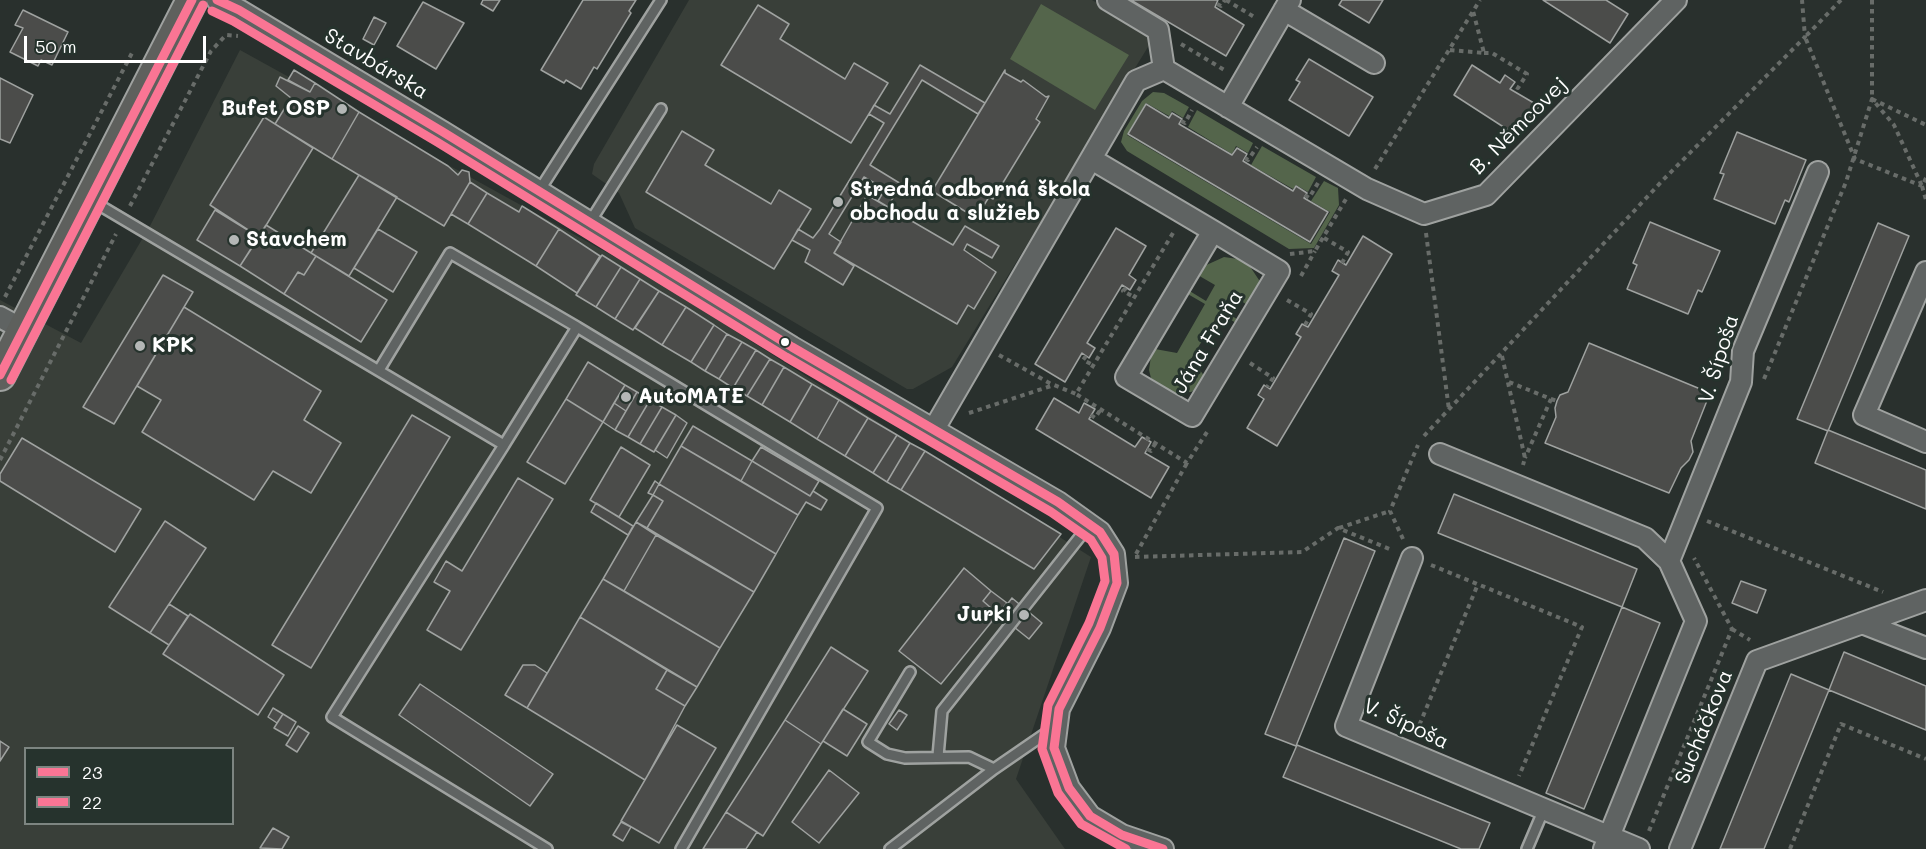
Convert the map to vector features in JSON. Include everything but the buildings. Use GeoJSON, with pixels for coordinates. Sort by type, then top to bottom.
{"type":"FeatureCollection","features":[{"type":"Feature","properties":{"kind":"main road"},"geometry":{"type":"LineString","coordinates":[[0,375],[12,323],[89,200],[192,0]]}},
{"type":"Feature","properties":{"kind":"street","name":"Stavbárska"},"geometry":{"type":"LineString","coordinates":[[218,0],[239,10],[792,347],[934,429],[1089,524],[1104,538],[1114,554],[1118,583],[1100,627],[1065,695],[1055,727],[1054,748],[1059,767],[1080,804],[1106,828],[1153,848]]}},
{"type":"Feature","properties":{"kind":"street"},"geometry":{"type":"LineString","coordinates":[[1108,0],[1158,30],[1164,69]]}},
{"type":"Feature","properties":{"kind":"street","name":"B. Němcovej"},"geometry":{"type":"LineString","coordinates":[[1424,214],[1486,195],[1676,0]]}},
{"type":"Feature","properties":{"kind":"street"},"geometry":{"type":"LineString","coordinates":[[1228,107],[1287,5],[1374,63]]}},
{"type":"Feature","properties":{"kind":"street"},"geometry":{"type":"LineString","coordinates":[[1164,69],[1359,190],[1424,214]]}},
{"type":"Feature","properties":{"kind":"street"},"geometry":{"type":"LineString","coordinates":[[934,429],[1093,160],[1136,81],[1164,69]]}},
{"type":"Feature","properties":{"kind":"street","name":"Jána Fraňa"},"geometry":{"type":"LineString","coordinates":[[1093,160],[1213,231],[1279,271],[1192,416],[1126,377],[1213,231]]}},
{"type":"Feature","properties":{"kind":"street","name":"V. Šípoša"},"geometry":{"type":"LineString","coordinates":[[1669,561],[1741,382],[1743,351],[1818,172]]}},
{"type":"Feature","properties":{"kind":"street"},"geometry":{"type":"LineString","coordinates":[[1926,272],[1864,415],[1926,442]]}},
{"type":"Feature","properties":{"kind":"street"},"geometry":{"type":"LineString","coordinates":[[1440,454],[1645,538],[1669,561],[1696,621],[1607,842],[1642,844]]}},
{"type":"Feature","properties":{"kind":"street","name":"V. Šípoša"},"geometry":{"type":"LineString","coordinates":[[1412,558],[1346,726],[1544,809],[1607,842]]}},
{"type":"Feature","properties":{"kind":"street","name":"Sucháčkova"},"geometry":{"type":"LineString","coordinates":[[1680,849],[1757,661],[1926,600]]}},
{"type":"Feature","properties":{"kind":"street"},"geometry":{"type":"LineString","coordinates":[[1862,622],[1926,648]]}},
{"type":"Feature","properties":{"kind":"lane"},"geometry":{"type":"LineString","coordinates":[[539,191],[661,0]]}},
{"type":"Feature","properties":{"kind":"lane"},"geometry":{"type":"LineString","coordinates":[[590,222],[661,109]]}},
{"type":"Feature","properties":{"kind":"lane"},"geometry":{"type":"LineString","coordinates":[[89,200],[124,218],[504,445]]}},
{"type":"Feature","properties":{"kind":"lane"},"geometry":{"type":"LineString","coordinates":[[379,370],[450,253],[877,508],[681,849]]}},
{"type":"Feature","properties":{"kind":"lane"},"geometry":{"type":"LineString","coordinates":[[547,849],[332,717],[577,327]]}},
{"type":"Feature","properties":{"kind":"lane"},"geometry":{"type":"LineString","coordinates":[[938,756],[942,711],[1089,524]]}},
{"type":"Feature","properties":{"kind":"lane"},"geometry":{"type":"LineString","coordinates":[[910,672],[868,742],[887,754],[905,758],[969,757],[994,769]]}},
{"type":"Feature","properties":{"kind":"lane"},"geometry":{"type":"LineString","coordinates":[[890,849],[994,769],[1055,727]]}},
{"type":"Feature","properties":{"kind":"lane"},"geometry":{"type":"LineString","coordinates":[[1527,849],[1544,809]]}},
{"type":"Feature","properties":{"kind":"path"},"geometry":{"type":"LineString","coordinates":[[1217,4],[1221,6],[1225,0],[1262,21]]}},
{"type":"Feature","properties":{"kind":"path"},"geometry":{"type":"LineString","coordinates":[[1298,281],[1323,238],[1369,178],[1480,0]]}},
{"type":"Feature","properties":{"kind":"path"},"geometry":{"type":"LineString","coordinates":[[1802,0],[1805,37],[1855,159],[1922,186]]}},
{"type":"Feature","properties":{"kind":"path"},"geometry":{"type":"LineString","coordinates":[[1412,558],[1390,511],[1420,441],[1663,180],[1840,0]]}},
{"type":"Feature","properties":{"kind":"path"},"geometry":{"type":"LineString","coordinates":[[1760,390],[1855,159],[1872,99],[1872,0]]}},
{"type":"Feature","properties":{"kind":"path"},"geometry":{"type":"LineString","coordinates":[[1473,11],[1484,53]]}},
{"type":"Feature","properties":{"kind":"path"},"geometry":{"type":"LineString","coordinates":[[1158,30],[1232,74]]}},
{"type":"Feature","properties":{"kind":"path"},"geometry":{"type":"LineString","coordinates":[[0,460],[211,51],[226,35]]}},
{"type":"Feature","properties":{"kind":"path"},"geometry":{"type":"LineString","coordinates":[[0,306],[137,42]]}},
{"type":"Feature","properties":{"kind":"path"},"geometry":{"type":"LineString","coordinates":[[1450,50],[1492,53],[1527,74],[1518,88],[1513,85]]}},
{"type":"Feature","properties":{"kind":"path"},"geometry":{"type":"LineString","coordinates":[[1872,99],[1926,125]]}},
{"type":"Feature","properties":{"kind":"path"},"geometry":{"type":"LineString","coordinates":[[1872,99],[1894,125],[1922,186],[1926,200]]}},
{"type":"Feature","properties":{"kind":"path"},"geometry":{"type":"LineString","coordinates":[[1181,121],[1185,123],[1196,104]]}},
{"type":"Feature","properties":{"kind":"path"},"geometry":{"type":"LineString","coordinates":[[1245,158],[1248,160],[1261,141]]}},
{"type":"Feature","properties":{"kind":"path"},"geometry":{"type":"LineString","coordinates":[[1305,195],[1310,198],[1323,175]]}},
{"type":"Feature","properties":{"kind":"path"},"geometry":{"type":"LineString","coordinates":[[1922,186],[1926,178]]}},
{"type":"Feature","properties":{"kind":"path"},"geometry":{"type":"LineString","coordinates":[[1424,214],[1449,411]]}},
{"type":"Feature","properties":{"kind":"path"},"geometry":{"type":"LineString","coordinates":[[1076,394],[1177,227]]}},
{"type":"Feature","properties":{"kind":"path"},"geometry":{"type":"LineString","coordinates":[[1323,238],[1348,252],[1342,263]]}},
{"type":"Feature","properties":{"kind":"path"},"geometry":{"type":"LineString","coordinates":[[1286,254],[1316,251]]}},
{"type":"Feature","properties":{"kind":"path"},"geometry":{"type":"LineString","coordinates":[[1126,288],[1123,291],[1134,297]]}},
{"type":"Feature","properties":{"kind":"path"},"geometry":{"type":"LineString","coordinates":[[1281,309],[1292,290]]}},
{"type":"Feature","properties":{"kind":"path"},"geometry":{"type":"LineString","coordinates":[[1287,300],[1311,314],[1305,325]]}},
{"type":"Feature","properties":{"kind":"path"},"geometry":{"type":"LineString","coordinates":[[991,362],[996,353],[1054,385],[1076,394],[1187,462]]}},
{"type":"Feature","properties":{"kind":"path"},"geometry":{"type":"LineString","coordinates":[[1244,373],[1255,354]]}},
{"type":"Feature","properties":{"kind":"path"},"geometry":{"type":"LineString","coordinates":[[1502,355],[1525,458]]}},
{"type":"Feature","properties":{"kind":"path"},"geometry":{"type":"LineString","coordinates":[[1086,356],[1083,360],[1094,365]]}},
{"type":"Feature","properties":{"kind":"path"},"geometry":{"type":"LineString","coordinates":[[1250,363],[1273,378],[1267,387]]}},
{"type":"Feature","properties":{"kind":"path"},"geometry":{"type":"LineString","coordinates":[[1509,382],[1557,401]]}},
{"type":"Feature","properties":{"kind":"path"},"geometry":{"type":"LineString","coordinates":[[966,407],[961,416],[1054,385]]}},
{"type":"Feature","properties":{"kind":"path"},"geometry":{"type":"LineString","coordinates":[[1515,484],[1551,399]]}},
{"type":"Feature","properties":{"kind":"path"},"geometry":{"type":"LineString","coordinates":[[1091,415],[1095,418],[1101,409]]}},
{"type":"Feature","properties":{"kind":"path"},"geometry":{"type":"LineString","coordinates":[[1209,430],[1187,462],[1134,557],[1302,552],[1338,528],[1390,511]]}},
{"type":"Feature","properties":{"kind":"path"},"geometry":{"type":"LineString","coordinates":[[1147,449],[1151,451],[1156,442]]}},
{"type":"Feature","properties":{"kind":"path"},"geometry":{"type":"LineString","coordinates":[[1702,529],[1710,510]]}},
{"type":"Feature","properties":{"kind":"path"},"geometry":{"type":"LineString","coordinates":[[1706,521],[1889,595]]}},
{"type":"Feature","properties":{"kind":"path"},"geometry":{"type":"LineString","coordinates":[[1338,528],[1582,627],[1511,796]]}},
{"type":"Feature","properties":{"kind":"path"},"geometry":{"type":"LineString","coordinates":[[1642,844],[1732,629],[1692,555]]}},
{"type":"Feature","properties":{"kind":"path"},"geometry":{"type":"LineString","coordinates":[[1408,753],[1478,584]]}},
{"type":"Feature","properties":{"kind":"path"},"geometry":{"type":"LineString","coordinates":[[1790,849],[1840,724],[1926,759]]}},
{"type":"Feature","properties":{"kind":"shaded area","name":"Stredná odborná škola obchodu a služieb"},"geometry":{"type":"Polygon","coordinates":[[[689,0],[1092,0],[1148,33],[1151,42],[952,367],[913,389],[907,389],[635,228],[619,193],[592,174],[594,164],[689,0]]]}},
{"type":"Feature","properties":{"kind":"shaded area"},"geometry":{"type":"Polygon","coordinates":[[[240,50],[642,272],[1091,557],[1016,779],[1065,849],[0,849],[0,300],[81,343],[151,224],[240,50]]]}},
{"type":"Feature","properties":{"kind":"green space"},"geometry":{"type":"Polygon","coordinates":[[[1041,4],[1129,55],[1095,110],[1010,59],[1041,4]]]}},
{"type":"Feature","properties":{"kind":"green space"},"geometry":{"type":"Polygon","coordinates":[[[1153,92],[1164,93],[1189,107],[1183,118],[1172,111],[1169,116],[1146,103],[1127,135],[1311,244],[1330,212],[1311,201],[1324,181],[1338,188],[1339,205],[1314,248],[1289,249],[1127,151],[1121,142],[1124,131],[1142,101],[1153,92]]]}},
{"type":"Feature","properties":{"kind":"green space"},"geometry":{"type":"Polygon","coordinates":[[[1197,110],[1253,143],[1248,153],[1236,146],[1232,154],[1188,127],[1197,110]]]}},
{"type":"Feature","properties":{"kind":"green space"},"geometry":{"type":"Polygon","coordinates":[[[1262,146],[1316,177],[1308,192],[1296,185],[1293,189],[1251,165],[1262,146]]]}},
{"type":"Feature","properties":{"kind":"green space"},"geometry":{"type":"Polygon","coordinates":[[[1224,257],[1238,259],[1249,265],[1259,280],[1258,288],[1249,306],[1230,294],[1221,309],[1240,321],[1238,324],[1219,313],[1191,359],[1206,378],[1201,387],[1191,392],[1170,393],[1151,378],[1149,370],[1151,356],[1155,349],[1177,353],[1205,304],[1186,293],[1188,290],[1206,301],[1215,285],[1196,274],[1202,267],[1224,257]]]}},
{"type":"Feature","properties":{"kind":"transit line","name":"23"},"geometry":{"type":"LineString","coordinates":[[0,375],[192,0]]}},
{"type":"Feature","properties":{"kind":"transit line","name":"23"},"geometry":{"type":"LineString","coordinates":[[217,0],[239,10],[443,132],[792,347],[1058,502],[1100,532],[1114,554],[1117,583],[1100,628],[1059,709],[1054,748],[1069,788],[1090,816],[1122,835],[1163,849]]}},
{"type":"Feature","properties":{"kind":"transit line","name":"22"},"geometry":{"type":"LineString","coordinates":[[11,380],[203,5]]}},
{"type":"Feature","properties":{"kind":"transit line","name":"22"},"geometry":{"type":"LineString","coordinates":[[212,11],[233,21],[437,142],[786,357],[1051,512],[1091,540],[1102,558],[1105,581],[1089,623],[1048,705],[1042,749],[1058,793],[1081,824],[1126,849]]}},
{"type":"Feature","properties":{"kind":"place","name":"Bufet OSP"},"geometry":{"type":"Point","coordinates":[342,109]}},
{"type":"Feature","properties":{"kind":"place","name":"Stredná odborná škola obchodu a služieb"},"geometry":{"type":"Point","coordinates":[838,202]}},
{"type":"Feature","properties":{"kind":"place","name":"Stavchem"},"geometry":{"type":"Point","coordinates":[234,240]}},
{"type":"Feature","properties":{"kind":"place","name":"KPK"},"geometry":{"type":"Point","coordinates":[140,346]}},
{"type":"Feature","properties":{"kind":"place","name":"AutoMATE"},"geometry":{"type":"Point","coordinates":[626,397]}},
{"type":"Feature","properties":{"kind":"place","name":"Jurki"},"geometry":{"type":"Point","coordinates":[1024,615]}}]}
